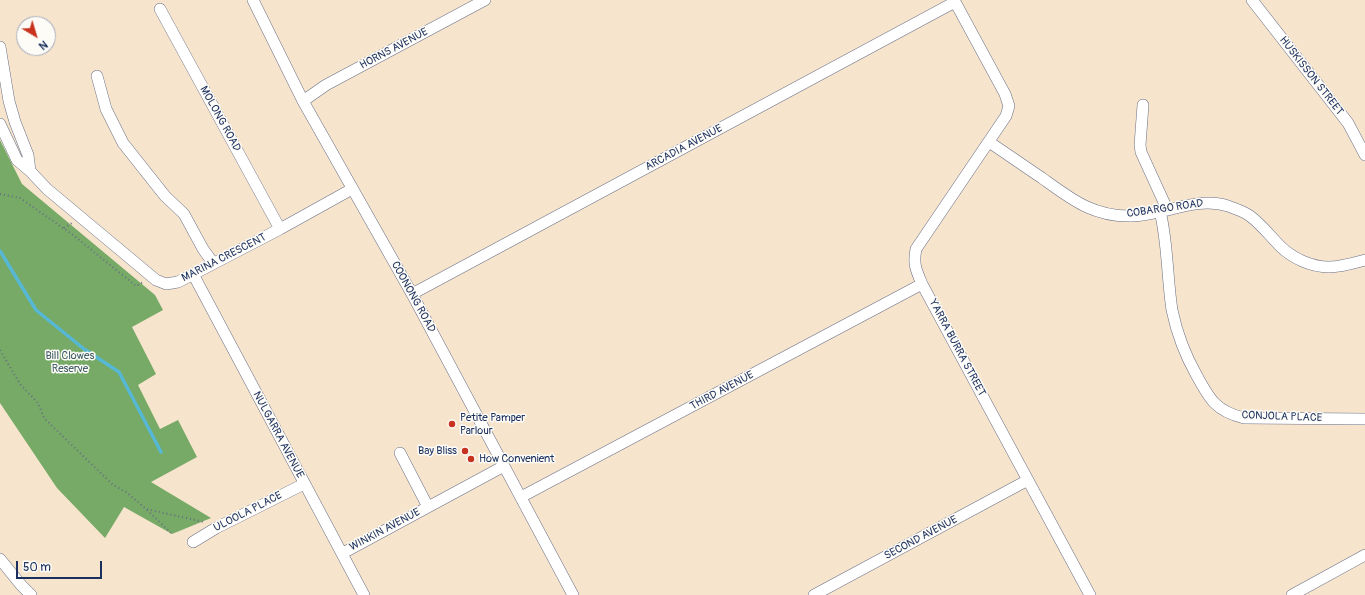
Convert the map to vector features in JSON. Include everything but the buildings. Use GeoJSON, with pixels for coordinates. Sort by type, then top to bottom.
{"type":"FeatureCollection","features":[{"type":"Feature","properties":{"kind":"street","name":"COONONG ROAD"},"geometry":{"type":"LineString","coordinates":[[253,0],[303,101],[412,294],[573,595]]}},
{"type":"Feature","properties":{"kind":"street","name":"HORNS AVENUE"},"geometry":{"type":"LineString","coordinates":[[303,101],[326,85],[486,0]]}},
{"type":"Feature","properties":{"kind":"street","name":"HUSKISSON STREET"},"geometry":{"type":"LineString","coordinates":[[1252,0],[1348,123],[1365,155]]}},
{"type":"Feature","properties":{"kind":"street","name":"ARCADIA AVENUE"},"geometry":{"type":"LineString","coordinates":[[412,294],[955,1],[1005,94],[1009,106]]}},
{"type":"Feature","properties":{"kind":"street","name":"MOLONG ROAD"},"geometry":{"type":"LineString","coordinates":[[160,9],[280,229]]}},
{"type":"Feature","properties":{"kind":"street"},"geometry":{"type":"LineString","coordinates":[[0,47],[9,101],[15,122],[28,155],[30,170]]}},
{"type":"Feature","properties":{"kind":"street"},"geometry":{"type":"LineString","coordinates":[[97,76],[106,109],[123,143],[165,196],[184,214],[213,263]]}},
{"type":"Feature","properties":{"kind":"street","name":"CONJOLA PLACE"},"geometry":{"type":"LineString","coordinates":[[1143,105],[1140,145],[1141,152],[1163,210],[1171,299],[1178,334],[1191,366],[1216,406],[1230,414],[1244,418],[1365,419]]}},
{"type":"Feature","properties":{"kind":"street","name":"YARRA BURRA STREET"},"geometry":{"type":"LineString","coordinates":[[1009,106],[1006,116],[916,249],[914,258],[915,269],[1090,595]]}},
{"type":"Feature","properties":{"kind":"street","name":"MARINA CRESCENT"},"geometry":{"type":"LineString","coordinates":[[0,124],[17,160],[30,170],[47,189],[160,282],[172,284],[193,274],[280,229],[352,189]]}},
{"type":"Feature","properties":{"kind":"street","name":"COBARGO ROAD"},"geometry":{"type":"LineString","coordinates":[[989,142],[1078,204],[1097,211],[1132,216],[1206,203],[1226,206],[1249,216],[1256,221],[1280,247],[1298,259],[1318,266],[1330,267],[1365,260]]}},
{"type":"Feature","properties":{"kind":"street","name":"NULGARRA AVENUE"},"geometry":{"type":"LineString","coordinates":[[193,274],[304,484],[343,553],[364,595]]}},
{"type":"Feature","properties":{"kind":"street","name":"THIRD AVENUE"},"geometry":{"type":"LineString","coordinates":[[521,497],[922,284]]}},
{"type":"Feature","properties":{"kind":"street","name":"WINKIN AVENUE"},"geometry":{"type":"LineString","coordinates":[[400,453],[428,507]]}},
{"type":"Feature","properties":{"kind":"street","name":"WINKIN AVENUE"},"geometry":{"type":"LineString","coordinates":[[343,553],[504,466]]}},
{"type":"Feature","properties":{"kind":"street","name":"SECOND AVENUE"},"geometry":{"type":"LineString","coordinates":[[814,595],[1028,480]]}},
{"type":"Feature","properties":{"kind":"street","name":"ULOOLA PLACE"},"geometry":{"type":"LineString","coordinates":[[193,542],[216,528],[304,484]]}},
{"type":"Feature","properties":{"kind":"street"},"geometry":{"type":"LineString","coordinates":[[1292,595],[1365,555]]}},
{"type":"Feature","properties":{"kind":"street"},"geometry":{"type":"LineString","coordinates":[[0,559],[31,595]]}},
{"type":"Feature","properties":{"kind":"path"},"geometry":{"type":"LineString","coordinates":[[0,194],[20,198],[73,235],[136,286],[153,277]]}},
{"type":"Feature","properties":{"kind":"path"},"geometry":{"type":"LineString","coordinates":[[0,350],[20,384],[38,403],[44,418],[108,481],[126,492],[172,534]]}},
{"type":"Feature","properties":{"kind":"path"},"geometry":{"type":"LineString","coordinates":[[146,509],[209,523],[216,528]]}},
{"type":"Feature","properties":{"kind":"green space","name":"Bill Clowes Reserve"},"geometry":{"type":"Polygon","coordinates":[[[0,140],[22,184],[155,295],[163,310],[132,327],[156,374],[138,385],[160,429],[178,420],[197,457],[151,482],[211,518],[172,534],[124,507],[105,538],[57,488],[0,403],[0,140]]]}},
{"type":"Feature","properties":{"kind":"waterway"},"geometry":{"type":"LineString","coordinates":[[0,251],[36,310],[84,349],[119,372],[161,452]]}},
{"type":"Feature","properties":{"kind":"place","name":"Petite Pamper Parlour"},"geometry":{"type":"Point","coordinates":[452,424]}},
{"type":"Feature","properties":{"kind":"place","name":"Bay Bliss"},"geometry":{"type":"Point","coordinates":[465,451]}},
{"type":"Feature","properties":{"kind":"place","name":"How Convenient"},"geometry":{"type":"Point","coordinates":[471,459]}}]}
